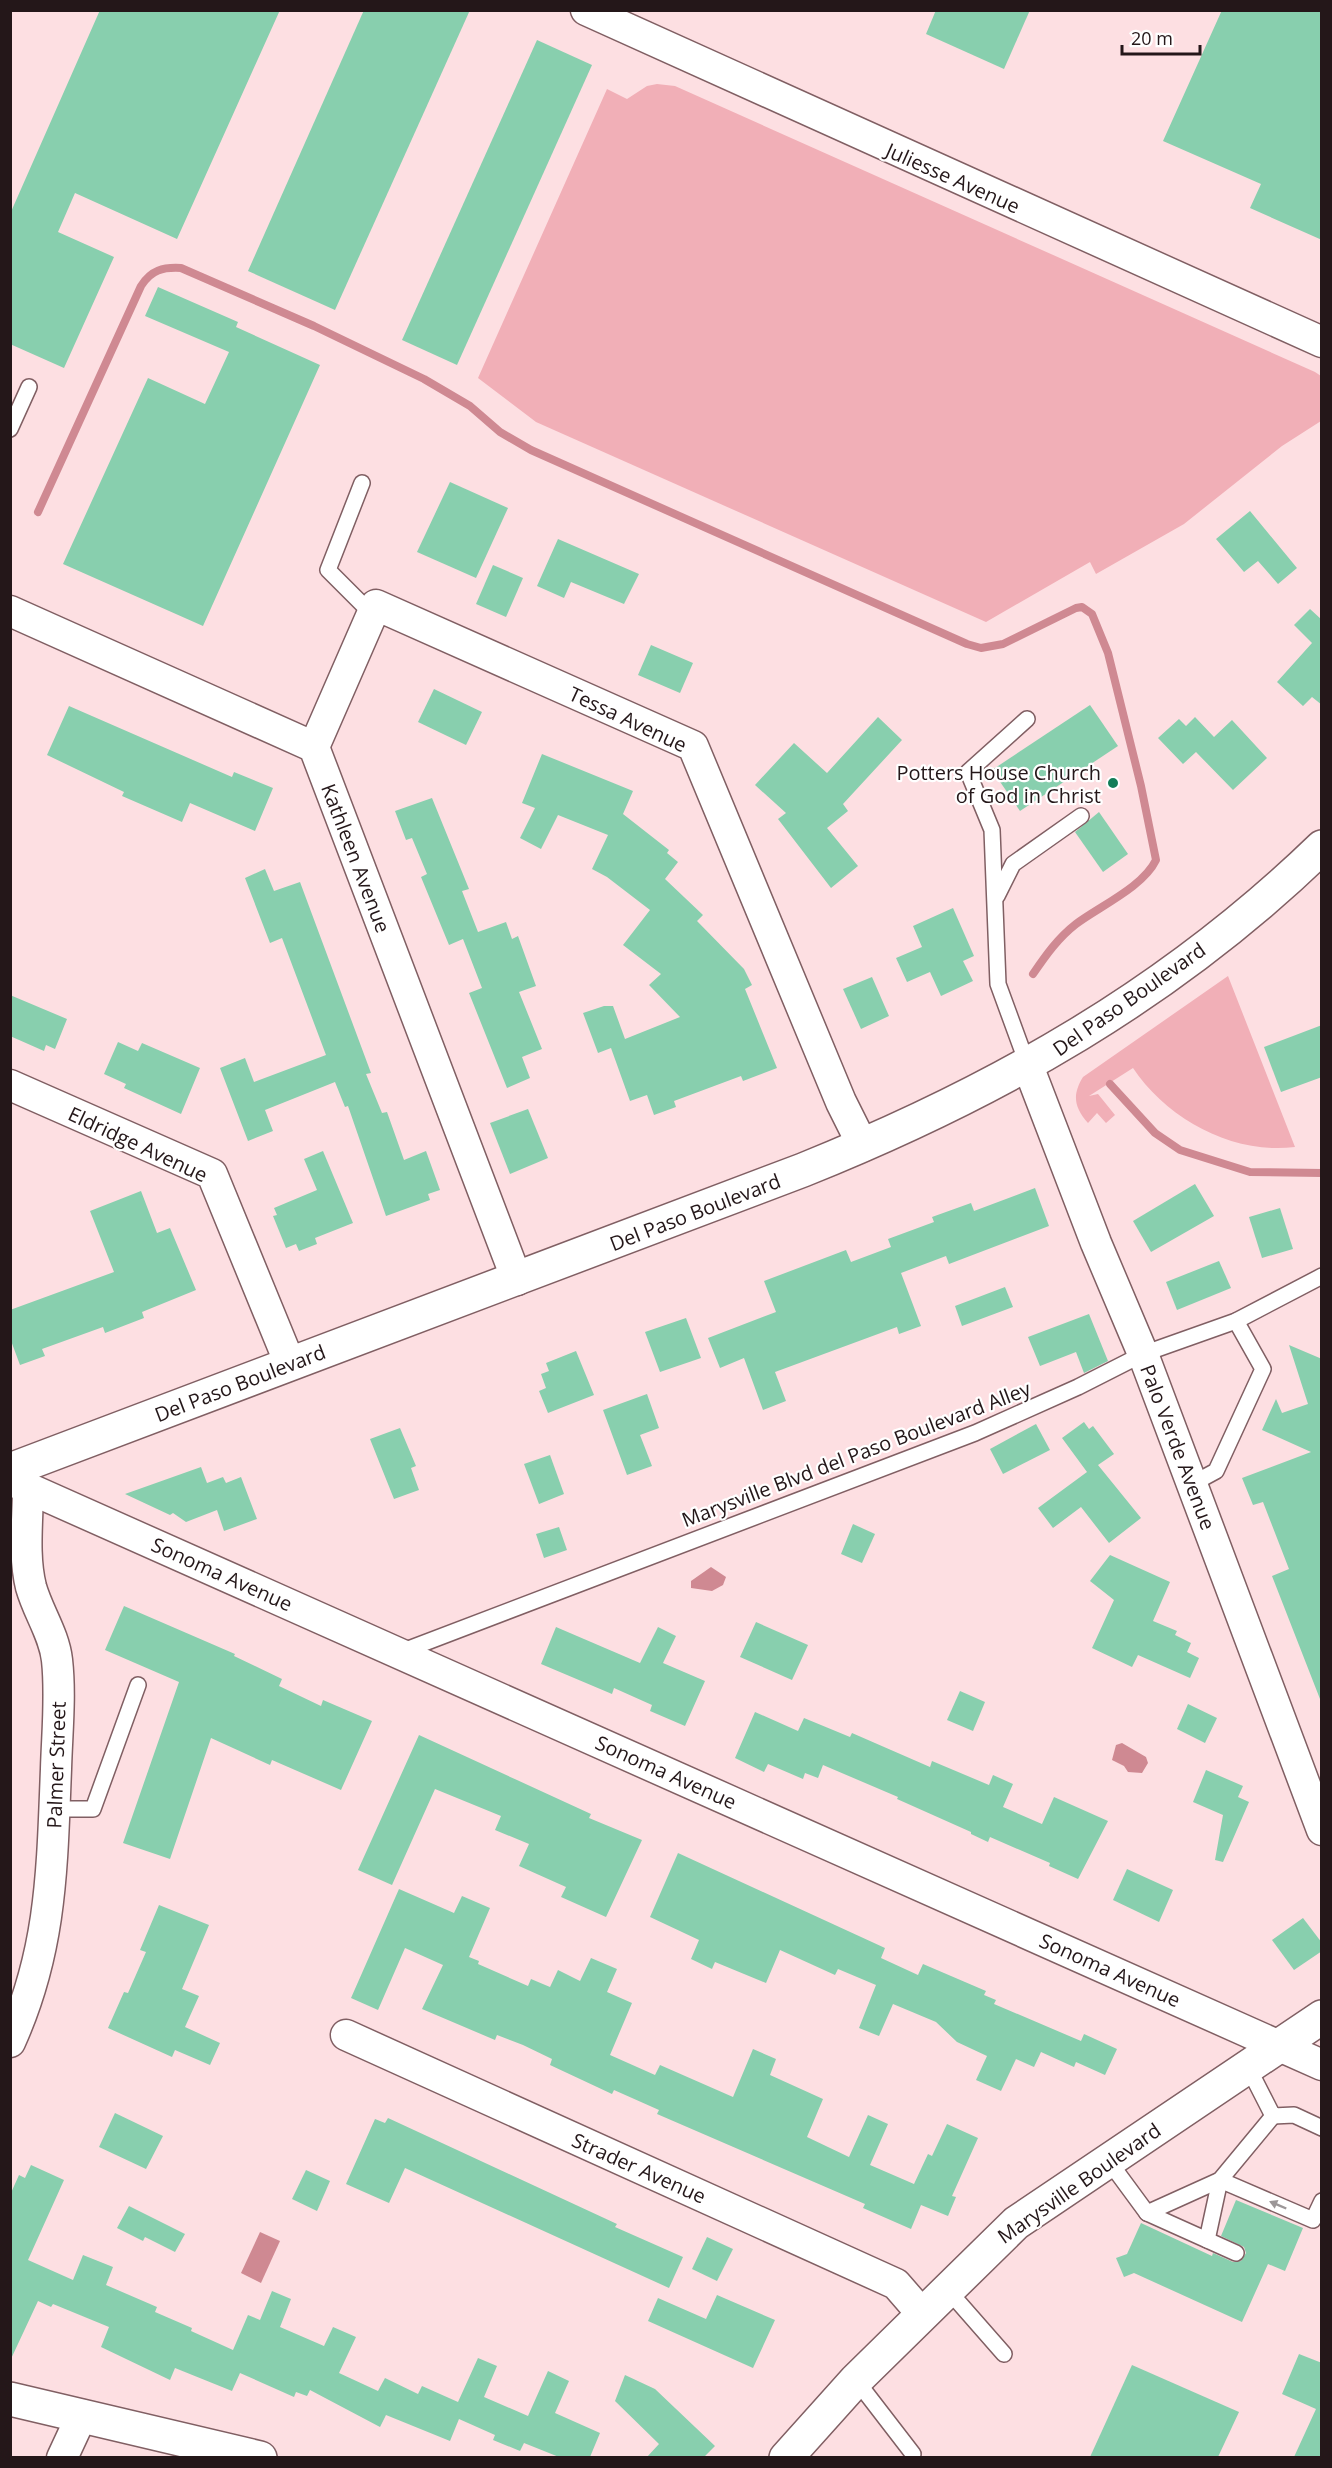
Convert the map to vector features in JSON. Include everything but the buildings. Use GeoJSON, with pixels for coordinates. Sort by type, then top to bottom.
{"type":"FeatureCollection","features":[{"type":"Feature","properties":{"kind":"main road","name":"Del Paso Boulevard"},"geometry":{"type":"LineString","coordinates":[[16,1479],[290,1364],[517,1280],[863,1146],[1028,1066],[1110,1016],[1182,965],[1322,847]]}},
{"type":"Feature","properties":{"kind":"main road","name":"Marysville Boulevard"},"geometry":{"type":"LineString","coordinates":[[786,2457],[856,2380],[1016,2223],[1322,2017]]}},
{"type":"Feature","properties":{"kind":"main road"},"geometry":{"type":"LineString","coordinates":[[10,2399],[260,2457]]}},
{"type":"Feature","properties":{"kind":"street","name":"Juliesse Avenue"},"geometry":{"type":"LineString","coordinates":[[586,10],[1321,340]]}},
{"type":"Feature","properties":{"kind":"street","name":"Tessa Avenue"},"geometry":{"type":"LineString","coordinates":[[372,614],[376,605],[693,746],[841,1102],[863,1146]]}},
{"type":"Feature","properties":{"kind":"street"},"geometry":{"type":"LineString","coordinates":[[10,611],[314,747],[372,614]]}},
{"type":"Feature","properties":{"kind":"street","name":"Kathleen Avenue"},"geometry":{"type":"LineString","coordinates":[[314,747],[517,1280]]}},
{"type":"Feature","properties":{"kind":"street","name":"Palo Verde Avenue"},"geometry":{"type":"LineString","coordinates":[[1028,1066],[1096,1243],[1143,1354],[1322,1830]]}},
{"type":"Feature","properties":{"kind":"street","name":"Eldridge Avenue"},"geometry":{"type":"LineString","coordinates":[[10,1085],[212,1174],[290,1364]]}},
{"type":"Feature","properties":{"kind":"street","name":"Sonoma Avenue"},"geometry":{"type":"LineString","coordinates":[[16,1479],[398,1653],[1322,2065]]}},
{"type":"Feature","properties":{"kind":"street","name":"Palmer Street"},"geometry":{"type":"LineString","coordinates":[[10,2042],[35,1978],[46,1932],[52,1885],[58,1675],[52,1638],[37,1605],[27,1566],[16,1479]]}},
{"type":"Feature","properties":{"kind":"street","name":"Strader Avenue"},"geometry":{"type":"LineString","coordinates":[[346,2035],[896,2284],[922,2314]]}},
{"type":"Feature","properties":{"kind":"street"},"geometry":{"type":"LineString","coordinates":[[62,2457],[82,2415]]}},
{"type":"Feature","properties":{"kind":"lane"},"geometry":{"type":"LineString","coordinates":[[10,429],[29,387]]}},
{"type":"Feature","properties":{"kind":"lane"},"geometry":{"type":"LineString","coordinates":[[362,483],[328,570],[372,614]]}},
{"type":"Feature","properties":{"kind":"lane"},"geometry":{"type":"LineString","coordinates":[[1028,719],[968,772],[992,830],[998,984],[1028,1066]]}},
{"type":"Feature","properties":{"kind":"lane"},"geometry":{"type":"LineString","coordinates":[[995,899],[1013,864],[1081,816]]}},
{"type":"Feature","properties":{"kind":"lane","name":"Marysville Blvd del Paso Boulevard Alley"},"geometry":{"type":"LineString","coordinates":[[398,1653],[975,1433],[1078,1387],[1143,1354],[1236,1321],[1322,1276]]}},
{"type":"Feature","properties":{"kind":"lane"},"geometry":{"type":"LineString","coordinates":[[1192,1484],[1216,1471],[1263,1369],[1236,1321]]}},
{"type":"Feature","properties":{"kind":"lane"},"geometry":{"type":"LineString","coordinates":[[54,1809],[93,1809],[138,1685]]}},
{"type":"Feature","properties":{"kind":"lane"},"geometry":{"type":"LineString","coordinates":[[1248,2067],[1273,2116]]}},
{"type":"Feature","properties":{"kind":"lane"},"geometry":{"type":"LineString","coordinates":[[1147,2213],[1220,2180],[1273,2116],[1294,2115],[1322,2128]]}},
{"type":"Feature","properties":{"kind":"lane"},"geometry":{"type":"LineString","coordinates":[[1108,2160],[1147,2213],[1236,2253]]}},
{"type":"Feature","properties":{"kind":"lane"},"geometry":{"type":"LineString","coordinates":[[1220,2180],[1313,2220],[1322,2201]]}},
{"type":"Feature","properties":{"kind":"lane"},"geometry":{"type":"LineString","coordinates":[[1207,2240],[1220,2180]]}},
{"type":"Feature","properties":{"kind":"lane"},"geometry":{"type":"LineString","coordinates":[[947,2289],[1004,2354]]}},
{"type":"Feature","properties":{"kind":"lane"},"geometry":{"type":"LineString","coordinates":[[856,2380],[913,2454]]}},
{"type":"Feature","properties":{"kind":"shaded area"},"geometry":{"type":"Polygon","coordinates":[[[657,84],[675,86],[1315,372],[1321,376],[1321,421],[1282,446],[1184,524],[1096,574],[1090,562],[986,622],[536,422],[478,378],[607,89],[627,99],[647,86],[657,84]]]}},
{"type":"Feature","properties":{"kind":"shaded area"},"geometry":{"type":"Polygon","coordinates":[[[1228,976],[1295,1147],[1272,1148],[1248,1145],[1204,1130],[1183,1118],[1164,1103],[1133,1068],[1089,1096],[1098,1094],[1115,1115],[1106,1123],[1097,1113],[1088,1123],[1076,1101],[1079,1083],[1083,1077],[1228,976]]]}},
{"type":"Feature","properties":{"kind":"shaded area"},"geometry":{"type":"Polygon","coordinates":[[[711,1567],[726,1577],[723,1585],[712,1591],[691,1588],[691,1581],[711,1567]]]}},
{"type":"Feature","properties":{"kind":"shaded area"},"geometry":{"type":"Polygon","coordinates":[[[1122,1743],[1146,1757],[1148,1763],[1142,1773],[1128,1772],[1124,1766],[1112,1760],[1116,1745],[1122,1743]]]}},
{"type":"Feature","properties":{"kind":"shaded area"},"geometry":{"type":"Polygon","coordinates":[[[260,2232],[280,2241],[261,2283],[241,2273],[260,2232]]]}},
{"type":"Feature","properties":{"kind":"waterway"},"geometry":{"type":"LineString","coordinates":[[38,512],[141,286],[153,273],[169,268],[181,268],[314,326],[424,379],[470,406],[500,432],[531,450],[967,644],[981,648],[1003,644],[1082,607],[1092,614],[1108,653],[1141,786],[1156,860],[1141,879],[1070,929],[1033,974]]}},
{"type":"Feature","properties":{"kind":"waterway"},"geometry":{"type":"LineString","coordinates":[[1110,1084],[1155,1133],[1180,1150],[1250,1172],[1322,1173]]}},
{"type":"Feature","properties":{"kind":"place","name":"Potters House Church of God in Christ"},"geometry":{"type":"Point","coordinates":[1113,783]}}]}
